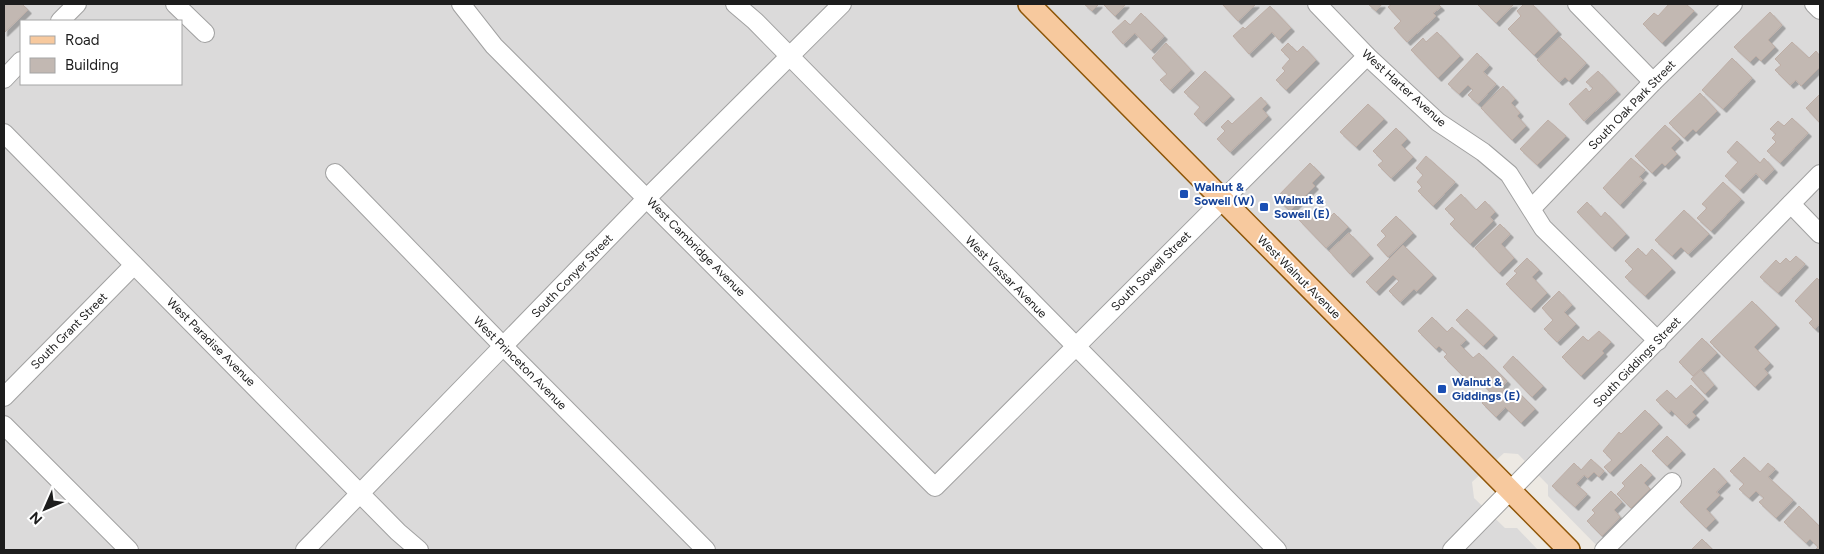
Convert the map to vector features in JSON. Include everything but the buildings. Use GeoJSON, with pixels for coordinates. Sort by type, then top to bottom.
{"type":"FeatureCollection","features":[{"type":"Feature","properties":{"kind":"main road","name":"West Walnut Avenue"},"geometry":{"type":"LineString","coordinates":[[1029,4],[1569,550]]}},
{"type":"Feature","properties":{"kind":"street"},"geometry":{"type":"LineString","coordinates":[[61,20],[77,4]]}},
{"type":"Feature","properties":{"kind":"street"},"geometry":{"type":"LineString","coordinates":[[175,4],[205,34]]}},
{"type":"Feature","properties":{"kind":"street","name":"West Cambridge Avenue"},"geometry":{"type":"LineString","coordinates":[[461,4],[470,18],[494,46],[935,487]]}},
{"type":"Feature","properties":{"kind":"street","name":"West Vassar Avenue"},"geometry":{"type":"LineString","coordinates":[[735,4],[790,56],[1277,550]]}},
{"type":"Feature","properties":{"kind":"street","name":"South Conyer Street"},"geometry":{"type":"LineString","coordinates":[[305,550],[647,198],[842,4]]}},
{"type":"Feature","properties":{"kind":"street","name":"West Harter Avenue"},"geometry":{"type":"LineString","coordinates":[[1317,4],[1367,56],[1438,122],[1484,152],[1509,174],[1543,228],[1658,341]]}},
{"type":"Feature","properties":{"kind":"street"},"geometry":{"type":"LineString","coordinates":[[1577,4],[1653,82]]}},
{"type":"Feature","properties":{"kind":"street","name":"South Oak Park Street"},"geometry":{"type":"LineString","coordinates":[[1532,208],[1653,82],[1732,4]]}},
{"type":"Feature","properties":{"kind":"street"},"geometry":{"type":"LineString","coordinates":[[1814,4],[1820,10]]}},
{"type":"Feature","properties":{"kind":"street","name":"South Sowell Street"},"geometry":{"type":"LineString","coordinates":[[935,487],[1367,56]]}},
{"type":"Feature","properties":{"kind":"street"},"geometry":{"type":"LineString","coordinates":[[4,79],[20,62]]}},
{"type":"Feature","properties":{"kind":"street","name":"West Paradise Avenue"},"geometry":{"type":"LineString","coordinates":[[4,133],[398,532],[419,550]]}},
{"type":"Feature","properties":{"kind":"street","name":"West Princeton Avenue"},"geometry":{"type":"LineString","coordinates":[[335,173],[504,347],[706,550]]}},
{"type":"Feature","properties":{"kind":"street","name":"South Giddings Street"},"geometry":{"type":"LineString","coordinates":[[1452,550],[1820,174]]}},
{"type":"Feature","properties":{"kind":"street"},"geometry":{"type":"LineString","coordinates":[[1791,204],[1820,234]]}},
{"type":"Feature","properties":{"kind":"street","name":"South Grant Street"},"geometry":{"type":"LineString","coordinates":[[4,398],[134,266]]}},
{"type":"Feature","properties":{"kind":"street"},"geometry":{"type":"LineString","coordinates":[[4,425],[129,550]]}},
{"type":"Feature","properties":{"kind":"street"},"geometry":{"type":"LineString","coordinates":[[1604,550],[1672,482]]}},
{"type":"Feature","properties":{"kind":"shaded area"},"geometry":{"type":"Polygon","coordinates":[[[4,4],[1820,4],[1820,550],[1601,550],[1548,496],[1548,485],[1518,454],[1504,453],[1472,482],[1474,498],[1505,528],[1517,528],[1538,550],[4,550],[4,4]]]}},
{"type":"Feature","properties":{"kind":"place","name":"Walnut & Sowell (W)"},"geometry":{"type":"Point","coordinates":[1184,194]}},
{"type":"Feature","properties":{"kind":"place","name":"Walnut & Sowell (E)"},"geometry":{"type":"Point","coordinates":[1264,207]}},
{"type":"Feature","properties":{"kind":"place","name":"Walnut & Giddings (E)"},"geometry":{"type":"Point","coordinates":[1442,389]}}]}
